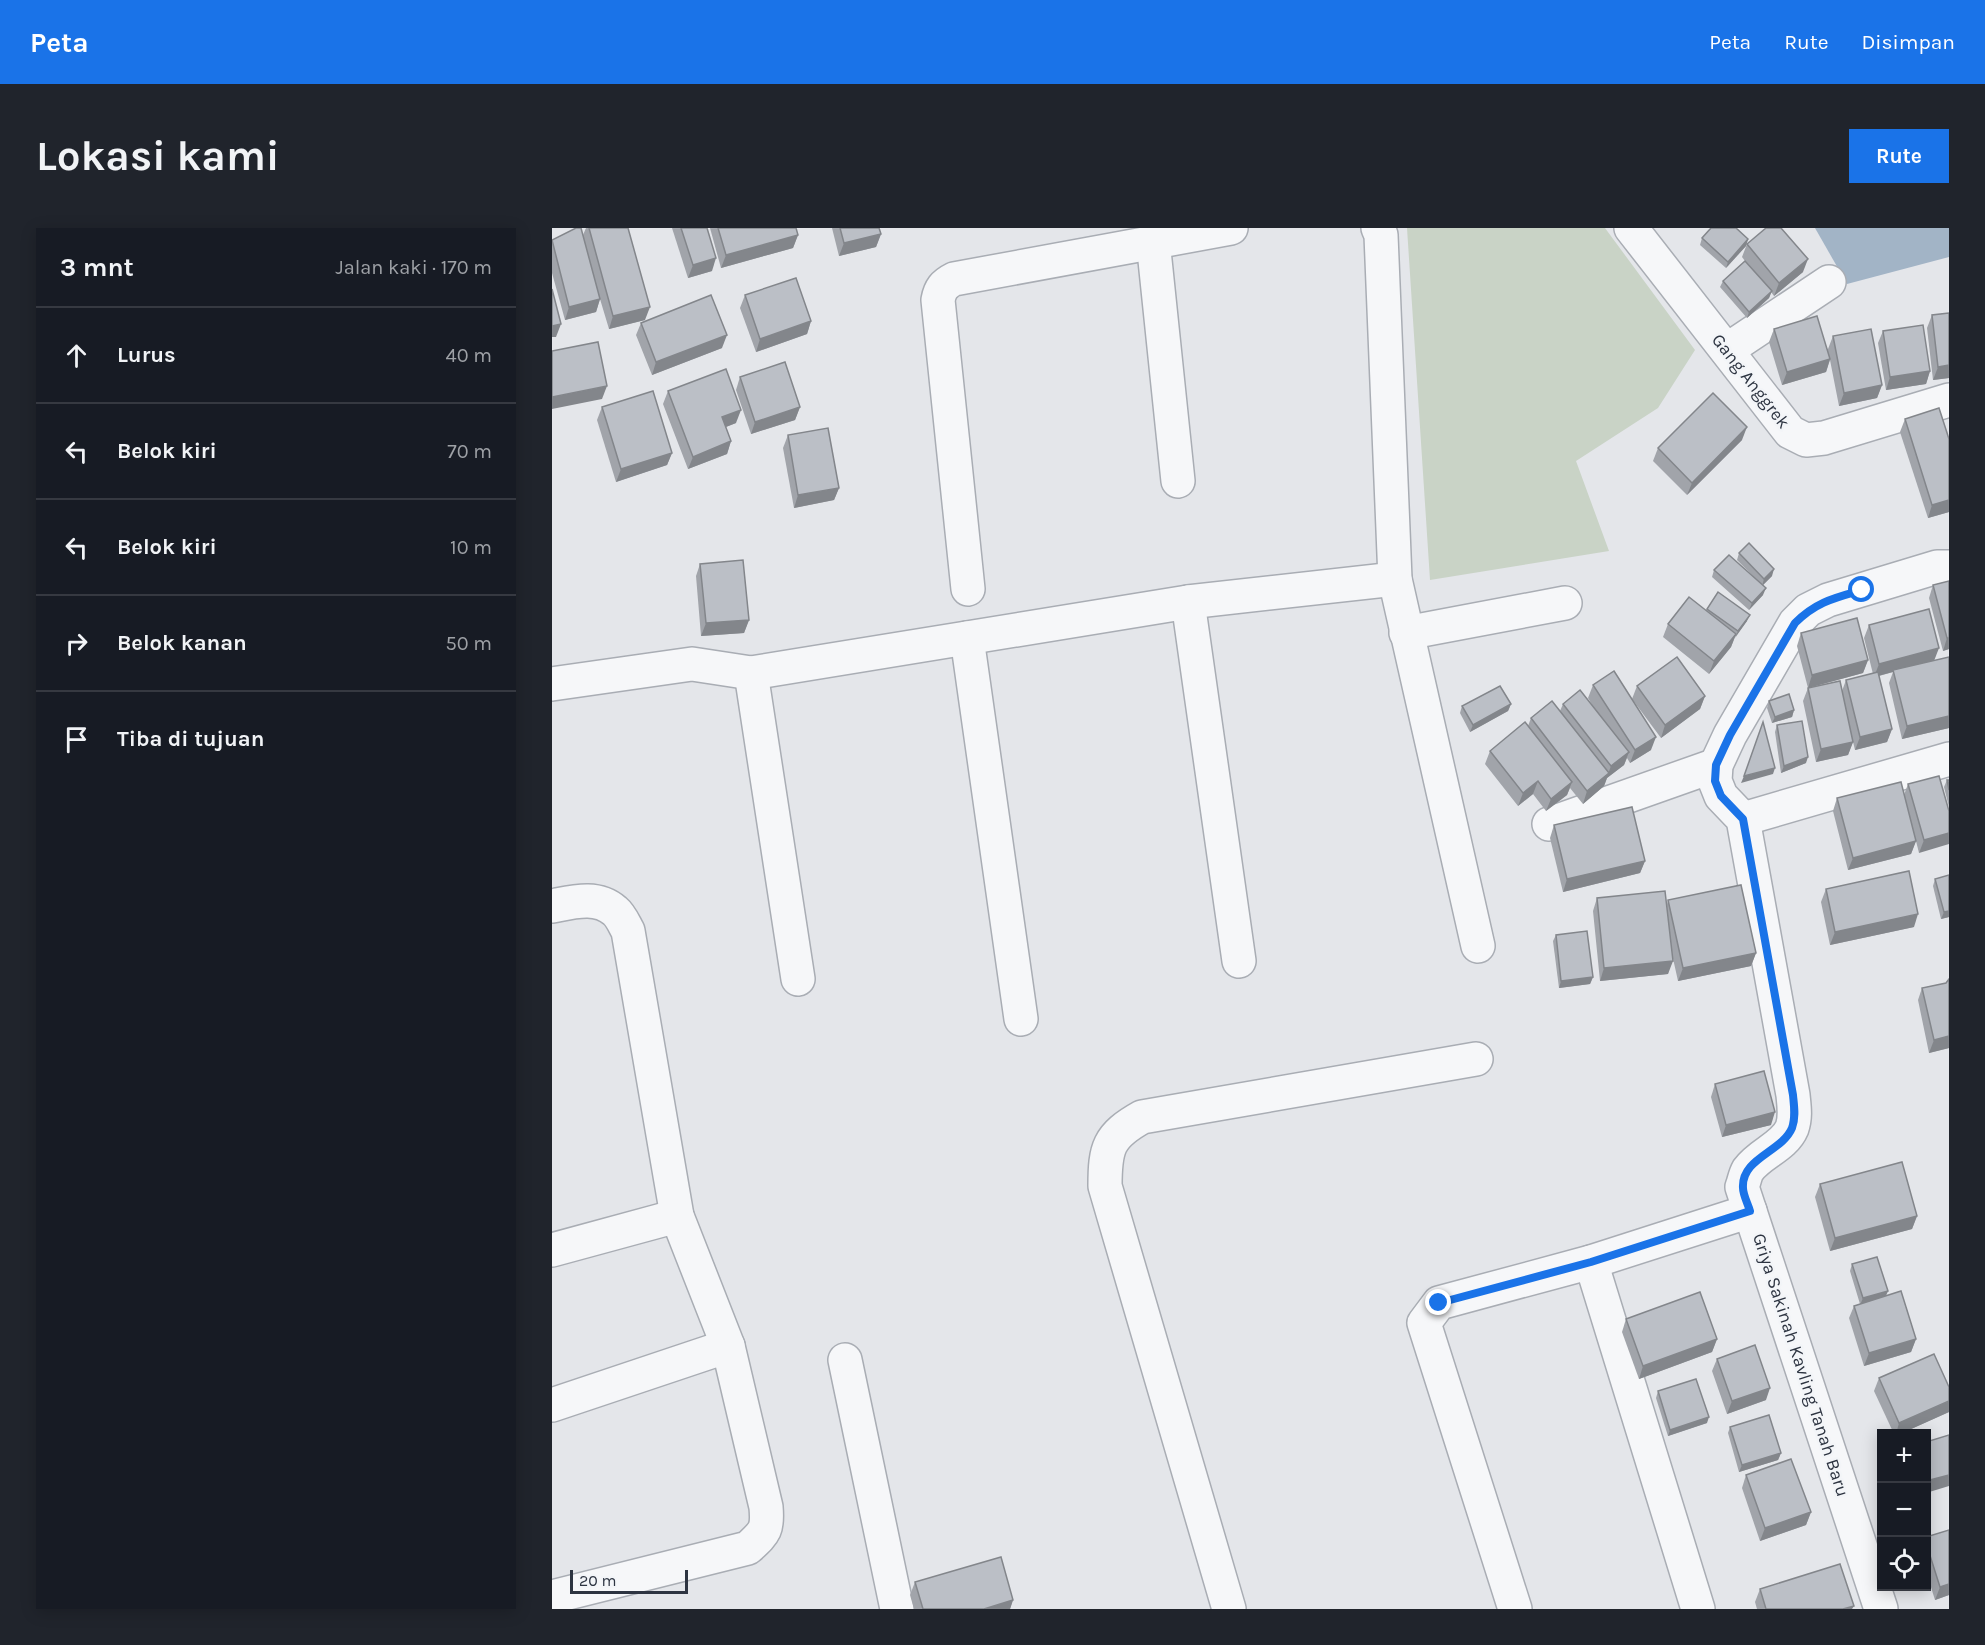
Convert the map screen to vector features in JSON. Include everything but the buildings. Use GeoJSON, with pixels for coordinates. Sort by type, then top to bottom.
{"type":"FeatureCollection","features":[{"type":"Feature","properties":{"kind":"street"},"geometry":{"type":"LineString","coordinates":[[968,589],[938,300],[940,290],[954,279],[1232,228]]}},
{"type":"Feature","properties":{"kind":"street"},"geometry":{"type":"LineString","coordinates":[[1378,228],[1381,235],[1395,579],[1478,946]]}},
{"type":"Feature","properties":{"kind":"street","name":"Gang Anggrek"},"geometry":{"type":"LineString","coordinates":[[1631,228],[1790,432],[1806,440],[1824,438],[1949,400]]}},
{"type":"Feature","properties":{"kind":"street"},"geometry":{"type":"LineString","coordinates":[[1154,241],[1178,481]]}},
{"type":"Feature","properties":{"kind":"street"},"geometry":{"type":"LineString","coordinates":[[1727,350],[1829,282]]}},
{"type":"Feature","properties":{"kind":"street"},"geometry":{"type":"LineString","coordinates":[[1949,567],[1937,567],[1839,597],[1808,610],[1795,623],[1730,735],[1716,765],[1715,781],[1721,796],[1743,819],[1949,759]]}},
{"type":"Feature","properties":{"kind":"street"},"geometry":{"type":"LineString","coordinates":[[552,684],[692,664],[751,673],[1188,602],[1395,579]]}},
{"type":"Feature","properties":{"kind":"street"},"geometry":{"type":"LineString","coordinates":[[1188,602],[1239,960]]}},
{"type":"Feature","properties":{"kind":"street"},"geometry":{"type":"LineString","coordinates":[[1406,633],[1565,603]]}},
{"type":"Feature","properties":{"kind":"street"},"geometry":{"type":"LineString","coordinates":[[968,638],[1021,1019]]}},
{"type":"Feature","properties":{"kind":"street"},"geometry":{"type":"LineString","coordinates":[[751,673],[798,979]]}},
{"type":"Feature","properties":{"kind":"street"},"geometry":{"type":"LineString","coordinates":[[1549,824],[1716,765]]}},
{"type":"Feature","properties":{"kind":"street","name":"Griya Sakinah Kavling Tanah Baru"},"geometry":{"type":"LineString","coordinates":[[1743,819],[1795,1113],[1792,1128],[1785,1139],[1758,1159],[1747,1172],[1743,1187],[1881,1609]]}},
{"type":"Feature","properties":{"kind":"street"},"geometry":{"type":"LineString","coordinates":[[552,906],[579,901],[602,902],[617,912],[628,931],[677,1215],[728,1346],[766,1507],[768,1525],[760,1537],[748,1548],[552,1596]]}},
{"type":"Feature","properties":{"kind":"street"},"geometry":{"type":"LineString","coordinates":[[1229,1609],[1105,1186],[1105,1158],[1111,1142],[1123,1127],[1142,1117],[1476,1059]]}},
{"type":"Feature","properties":{"kind":"street"},"geometry":{"type":"LineString","coordinates":[[1515,1609],[1424,1323],[1439,1303],[1591,1262],[1750,1211]]}},
{"type":"Feature","properties":{"kind":"street"},"geometry":{"type":"LineString","coordinates":[[552,1250],[677,1215]]}},
{"type":"Feature","properties":{"kind":"street"},"geometry":{"type":"LineString","coordinates":[[1591,1262],[1698,1609]]}},
{"type":"Feature","properties":{"kind":"street"},"geometry":{"type":"LineString","coordinates":[[552,1405],[728,1346]]}},
{"type":"Feature","properties":{"kind":"street"},"geometry":{"type":"LineString","coordinates":[[844,1360],[897,1609]]}},
{"type":"Feature","properties":{"kind":"shaded area"},"geometry":{"type":"Polygon","coordinates":[[[1407,228],[1605,228],[1695,350],[1658,408],[1576,461],[1609,551],[1430,580],[1407,228]]]}},
{"type":"Feature","properties":{"kind":"water"},"geometry":{"type":"Polygon","coordinates":[[[1815,228],[1949,228],[1949,257],[1847,284],[1815,228]]]}},
{"type":"Feature","properties":{"kind":"route"},"geometry":{"type":"LineString","coordinates":[[1439,1303],[1591,1262],[1750,1211],[1743,1187],[1747,1172],[1758,1159],[1785,1139],[1792,1128],[1795,1113],[1743,819],[1721,796],[1715,781],[1716,765],[1730,735],[1795,623],[1808,610],[1828,600],[1862,590]]}}]}
